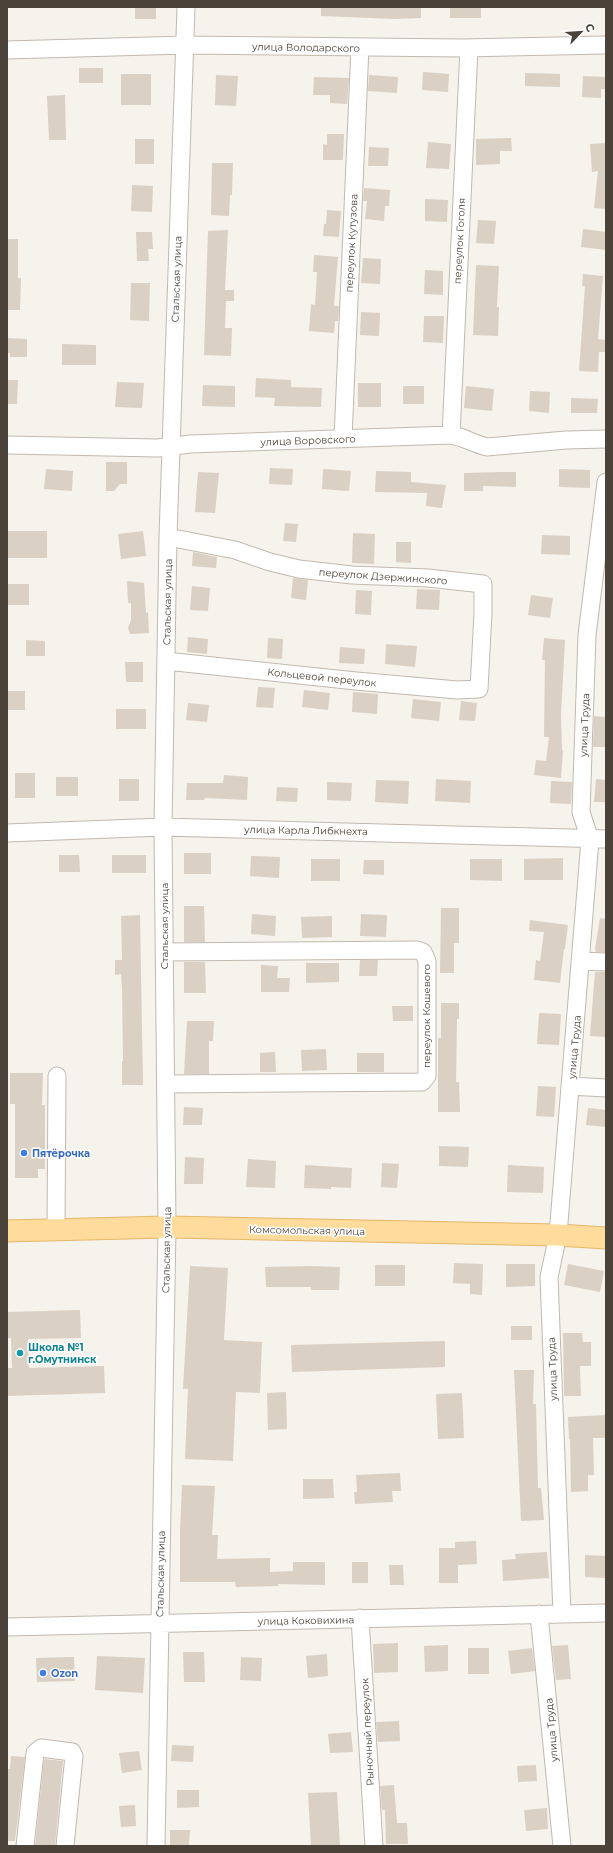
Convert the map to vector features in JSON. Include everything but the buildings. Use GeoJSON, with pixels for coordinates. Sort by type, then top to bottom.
{"type":"FeatureCollection","features":[{"type":"Feature","properties":{"kind":"main road","name":"Комсомольская улица"},"geometry":{"type":"LineString","coordinates":[[7,1231],[167,1227],[558,1235],[606,1238]]}},
{"type":"Feature","properties":{"kind":"street","name":"Стальская улица"},"geometry":{"type":"LineString","coordinates":[[156,1846],[167,1227],[163,827],[170,447],[186,7]]}},
{"type":"Feature","properties":{"kind":"street","name":"улица Володарского"},"geometry":{"type":"LineString","coordinates":[[7,50],[185,45],[469,48],[606,45]]}},
{"type":"Feature","properties":{"kind":"street","name":"переулок Кутузова"},"geometry":{"type":"LineString","coordinates":[[343,438],[360,47]]}},
{"type":"Feature","properties":{"kind":"street","name":"переулок Гоголя"},"geometry":{"type":"LineString","coordinates":[[451,435],[469,48]]}},
{"type":"Feature","properties":{"kind":"street","name":"улица Воровского"},"geometry":{"type":"LineString","coordinates":[[7,445],[170,447],[190,444],[451,435],[461,436],[478,445],[487,447],[566,440],[606,439]]}},
{"type":"Feature","properties":{"kind":"street","name":"улица Труда"},"geometry":{"type":"LineString","coordinates":[[562,1614],[549,1276],[558,1235],[581,961],[598,839],[581,812],[587,635],[606,482]]}},
{"type":"Feature","properties":{"kind":"street","name":"переулок Дзержинского"},"geometry":{"type":"LineString","coordinates":[[168,537],[235,550],[270,562],[299,569],[352,576],[428,578],[483,584],[479,690]]}},
{"type":"Feature","properties":{"kind":"street","name":"Кольцевой переулок"},"geometry":{"type":"LineString","coordinates":[[166,661],[377,683],[457,690],[479,690]]}},
{"type":"Feature","properties":{"kind":"street","name":"улица Карла Либкнехта"},"geometry":{"type":"LineString","coordinates":[[7,833],[163,827],[426,833],[598,839]]}},
{"type":"Feature","properties":{"kind":"street","name":"переулок Кошевого"},"geometry":{"type":"LineString","coordinates":[[164,952],[417,950],[423,952],[427,961],[427,1076],[422,1082],[166,1084]]}},
{"type":"Feature","properties":{"kind":"street"},"geometry":{"type":"LineString","coordinates":[[581,961],[606,962]]}},
{"type":"Feature","properties":{"kind":"street"},"geometry":{"type":"LineString","coordinates":[[56,1230],[57,1076]]}},
{"type":"Feature","properties":{"kind":"street"},"geometry":{"type":"LineString","coordinates":[[570,1086],[606,1088]]}},
{"type":"Feature","properties":{"kind":"street","name":"улица Коковихина"},"geometry":{"type":"LineString","coordinates":[[7,1627],[606,1613]]}},
{"type":"Feature","properties":{"kind":"street","name":"улица Труда"},"geometry":{"type":"LineString","coordinates":[[539,1614],[562,1846]]}},
{"type":"Feature","properties":{"kind":"street","name":"Рыночный переулок"},"geometry":{"type":"LineString","coordinates":[[360,1618],[374,1846]]}},
{"type":"Feature","properties":{"kind":"street"},"geometry":{"type":"LineString","coordinates":[[25,1846],[35,1753],[41,1748],[72,1752],[74,1756],[65,1846]]}},
{"type":"Feature","properties":{"kind":"place","name":"Пятёрочка"},"geometry":{"type":"Point","coordinates":[24,1153]}},
{"type":"Feature","properties":{"kind":"place","name":"Школа №1 г.Омутнинск"},"geometry":{"type":"Point","coordinates":[20,1353]}},
{"type":"Feature","properties":{"kind":"place","name":"Ozon"},"geometry":{"type":"Point","coordinates":[43,1673]}}]}
